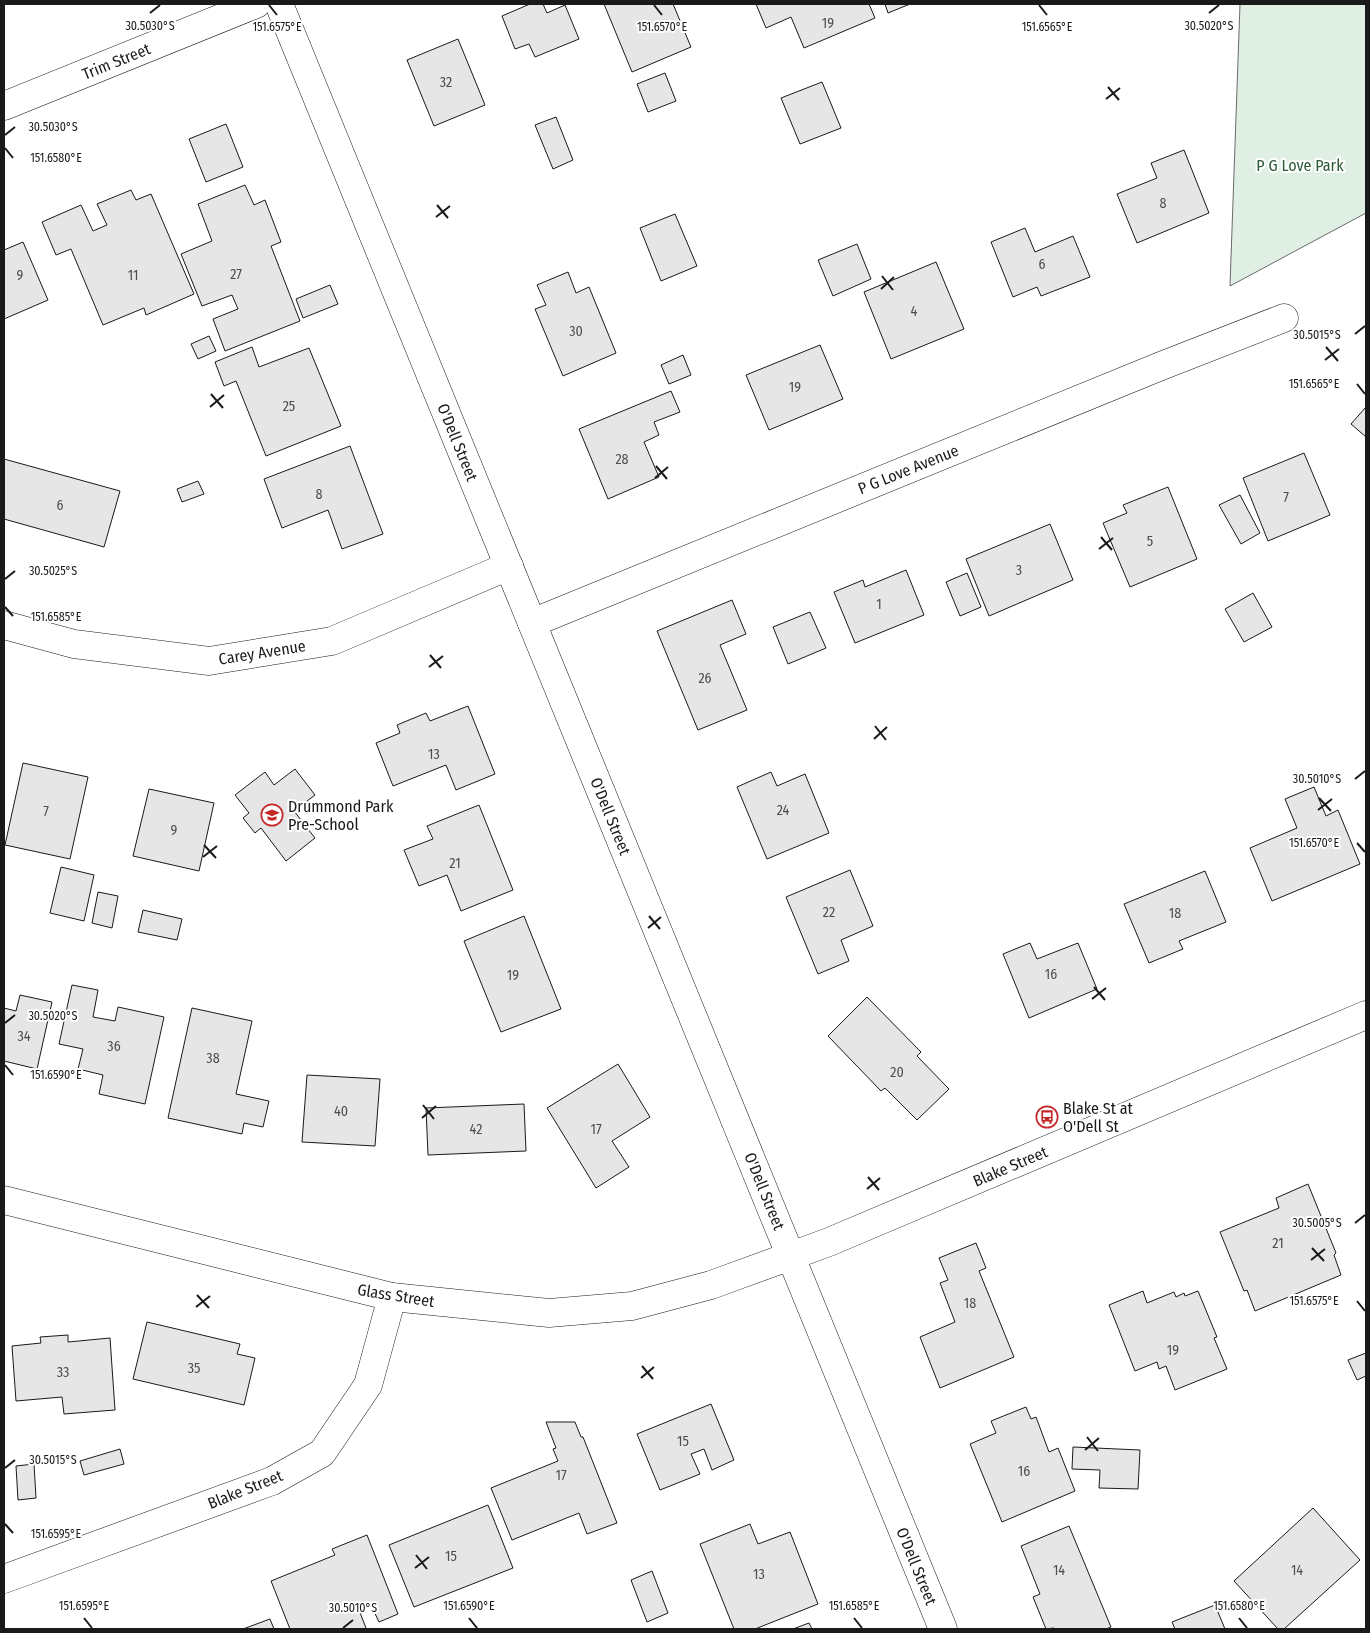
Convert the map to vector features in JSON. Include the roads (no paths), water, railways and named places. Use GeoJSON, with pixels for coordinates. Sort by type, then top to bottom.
{"type":"FeatureCollection","features":[{"type":"Feature","properties":{"kind":"street","name":"Trim Street"},"geometry":{"type":"LineString","coordinates":[[4,106],[256,4]]}},
{"type":"Feature","properties":{"kind":"street","name":"O'Dell Street"},"geometry":{"type":"LineString","coordinates":[[279,4],[943,1629]]}},
{"type":"Feature","properties":{"kind":"street","name":"P G Love Avenue"},"geometry":{"type":"LineString","coordinates":[[532,623],[1161,366],[1284,318]]}},
{"type":"Feature","properties":{"kind":"street","name":"Carey Avenue"},"geometry":{"type":"LineString","coordinates":[[4,625],[74,644],[210,661],[332,641],[509,566]]}},
{"type":"Feature","properties":{"kind":"street","name":"Blake Street"},"geometry":{"type":"LineString","coordinates":[[791,1255],[844,1236],[1366,1015]]}},
{"type":"Feature","properties":{"kind":"street","name":"Glass Street"},"geometry":{"type":"LineString","coordinates":[[4,1200],[392,1297],[549,1314],[632,1306],[711,1284],[791,1255]]}},
{"type":"Feature","properties":{"kind":"street","name":"Blake Street"},"geometry":{"type":"LineString","coordinates":[[4,1579],[272,1481],[322,1453],[368,1385],[392,1297]]}},
{"type":"Feature","properties":{"kind":"place","name":"Drummond Park Pre-School"},"geometry":{"type":"Point","coordinates":[272,815]}},
{"type":"Feature","properties":{"kind":"place","name":"Blake St at O'Dell St"},"geometry":{"type":"Point","coordinates":[1047,1117]}},
{"type":"Feature","properties":{"kind":"park label","name":"P G Love Park"},"geometry":{"type":"Point","coordinates":[1300,165]}}]}
